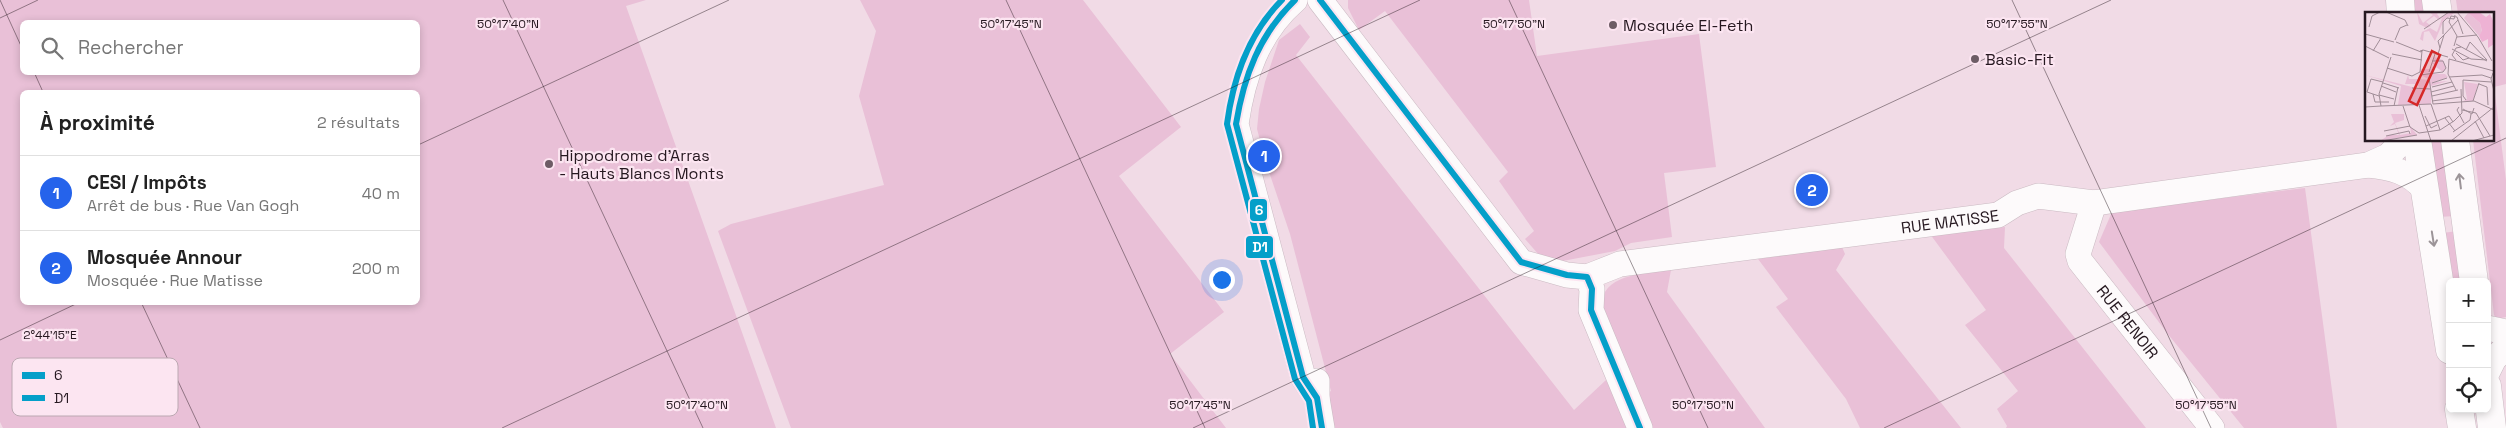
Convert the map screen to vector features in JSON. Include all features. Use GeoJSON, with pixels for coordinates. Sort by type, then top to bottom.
{"type":"FeatureCollection","features":[{"type":"Feature","properties":{"kind":"main road"},"geometry":{"type":"LineString","coordinates":[[2417,141],[2446,324]]}},
{"type":"Feature","properties":{"kind":"main road"},"geometry":{"type":"LineString","coordinates":[[2455,141],[2473,278]]}},
{"type":"Feature","properties":{"kind":"main road"},"geometry":{"type":"LineString","coordinates":[[2460,413],[2462,428]]}},
{"type":"Feature","properties":{"kind":"main road"},"geometry":{"type":"LineString","coordinates":[[2490,413],[2492,428]]}},
{"type":"Feature","properties":{"kind":"street"},"geometry":{"type":"LineString","coordinates":[[1296,0],[1268,29],[1253,55],[1240,97],[1249,123],[1317,376],[1317,398],[1322,428]]}},
{"type":"Feature","properties":{"kind":"street"},"geometry":{"type":"LineString","coordinates":[[1320,0],[1521,262],[1567,275],[1587,277],[1592,289],[1591,310],[1640,428]]}},
{"type":"Feature","properties":{"kind":"street"},"geometry":{"type":"LineString","coordinates":[[2368,165],[2388,156],[2403,141]]}},
{"type":"Feature","properties":{"kind":"street"},"geometry":{"type":"LineString","coordinates":[[2368,165],[2401,171],[2418,182],[2425,190]]}},
{"type":"Feature","properties":{"kind":"street","name":"RUE MATISSE"},"geometry":{"type":"LineString","coordinates":[[1587,277],[1620,264],[1998,215],[2017,203],[2038,196],[2094,203],[2368,165]]}},
{"type":"Feature","properties":{"kind":"street","name":"RUE RENOIR"},"geometry":{"type":"LineString","coordinates":[[2094,203],[2078,254],[2080,261],[2212,428]]}},
{"type":"Feature","properties":{"kind":"street"},"geometry":{"type":"LineString","coordinates":[[2491,329],[2506,332]]}},
{"type":"Feature","properties":{"kind":"street"},"geometry":{"type":"LineString","coordinates":[[2490,368],[2494,359],[2506,346]]}},
{"type":"Feature","properties":{"kind":"shaded area","name":"Hippodrome d'Arras - Hauts Blancs Monts"},"geometry":{"type":"Polygon","coordinates":[[[0,0],[646,0],[626,6],[776,428],[3,428],[0,422],[0,0]]]}},
{"type":"Feature","properties":{"kind":"shaded area"},"geometry":{"type":"Polygon","coordinates":[[[860,0],[1083,0],[1181,127],[1119,176],[1224,312],[1170,354],[1226,428],[791,428],[718,231],[731,224],[884,185],[859,96],[876,31],[860,0]]]}},
{"type":"Feature","properties":{"kind":"shaded area"},"geometry":{"type":"Polygon","coordinates":[[[1348,0],[1529,0],[1537,56],[1699,34],[1716,167],[1664,173],[1672,237],[1631,243],[1615,251],[1547,264],[1525,239],[1534,231],[1499,181],[1508,172],[1385,11],[1359,30],[1348,8],[1348,0]]]}},
{"type":"Feature","properties":{"kind":"shaded area"},"geometry":{"type":"Polygon","coordinates":[[[2408,0],[2426,0],[2427,12],[2410,12],[2408,0]]]}},
{"type":"Feature","properties":{"kind":"shaded area"},"geometry":{"type":"Polygon","coordinates":[[[2456,0],[2506,0],[2506,84],[2494,87],[2494,12],[2458,12],[2456,0]]]}},
{"type":"Feature","properties":{"kind":"shaded area"},"geometry":{"type":"Polygon","coordinates":[[[1300,24],[1310,37],[1296,55],[1574,410],[1606,380],[1628,428],[1322,428],[1317,398],[1331,391],[1290,234],[1266,163],[1257,129],[1265,82],[1279,40],[1300,24]]]}},
{"type":"Feature","properties":{"kind":"shaded area"},"geometry":{"type":"Polygon","coordinates":[[[2494,87],[2506,180],[2506,317],[2497,319],[2494,315],[2473,141],[2494,141],[2494,87]]]}},
{"type":"Feature","properties":{"kind":"shaded area"},"geometry":{"type":"Polygon","coordinates":[[[2427,141],[2445,141],[2455,216],[2439,217],[2427,141]]]}},
{"type":"Feature","properties":{"kind":"shaded area"},"geometry":{"type":"Polygon","coordinates":[[[2305,188],[2337,428],[2244,428],[2167,333],[2099,242],[2112,212],[2305,188]]]}},
{"type":"Feature","properties":{"kind":"shaded area"},"geometry":{"type":"Polygon","coordinates":[[[2005,227],[2004,248],[2146,428],[2006,428],[2007,426],[1997,409],[2018,391],[1965,325],[1986,310],[1930,234],[2005,227]]]}},
{"type":"Feature","properties":{"kind":"shaded area"},"geometry":{"type":"Polygon","coordinates":[[[2457,231],[2463,278],[2449,278],[2443,233],[2457,231]]]}},
{"type":"Feature","properties":{"kind":"shaded area"},"geometry":{"type":"Polygon","coordinates":[[[1842,247],[1845,254],[1836,270],[1961,428],[1860,428],[1846,399],[1776,307],[1788,299],[1758,259],[1842,247]]]}},
{"type":"Feature","properties":{"kind":"shaded area"},"geometry":{"type":"Polygon","coordinates":[[[1671,270],[1667,292],[1765,428],[1652,428],[1605,321],[1602,301],[1605,292],[1611,285],[1620,280],[1630,276],[1671,270]]]}},
{"type":"Feature","properties":{"kind":"transit line","name":"D1"},"geometry":{"type":"LineString","coordinates":[[1282,0],[1260,27],[1244,58],[1233,90],[1227,124],[1295,379],[1309,401],[1313,428]]}},
{"type":"Feature","properties":{"kind":"transit line","name":"6"},"geometry":{"type":"LineString","coordinates":[[1295,0],[1272,27],[1255,57],[1239,106],[1236,124],[1303,377],[1317,398],[1322,428]]}},
{"type":"Feature","properties":{"kind":"transit line","name":"6"},"geometry":{"type":"LineString","coordinates":[[1320,0],[1521,262],[1567,275],[1587,277],[1592,289],[1591,310],[1640,428]]}},
{"type":"Feature","properties":{"kind":"place","name":"Mosquée El-Feth"},"geometry":{"type":"Point","coordinates":[1613,25]}},
{"type":"Feature","properties":{"kind":"place","name":"Basic-Fit"},"geometry":{"type":"Point","coordinates":[1975,59]}},
{"type":"Feature","properties":{"kind":"place","name":"CESI / Impôts"},"geometry":{"type":"Point","coordinates":[1264,156]}},
{"type":"Feature","properties":{"kind":"place","name":"Hippodrome d'Arras - Hauts Blancs Monts"},"geometry":{"type":"Point","coordinates":[549,164]}},
{"type":"Feature","properties":{"kind":"place","name":"Mosquée Annour"},"geometry":{"type":"Point","coordinates":[1812,190]}}]}
